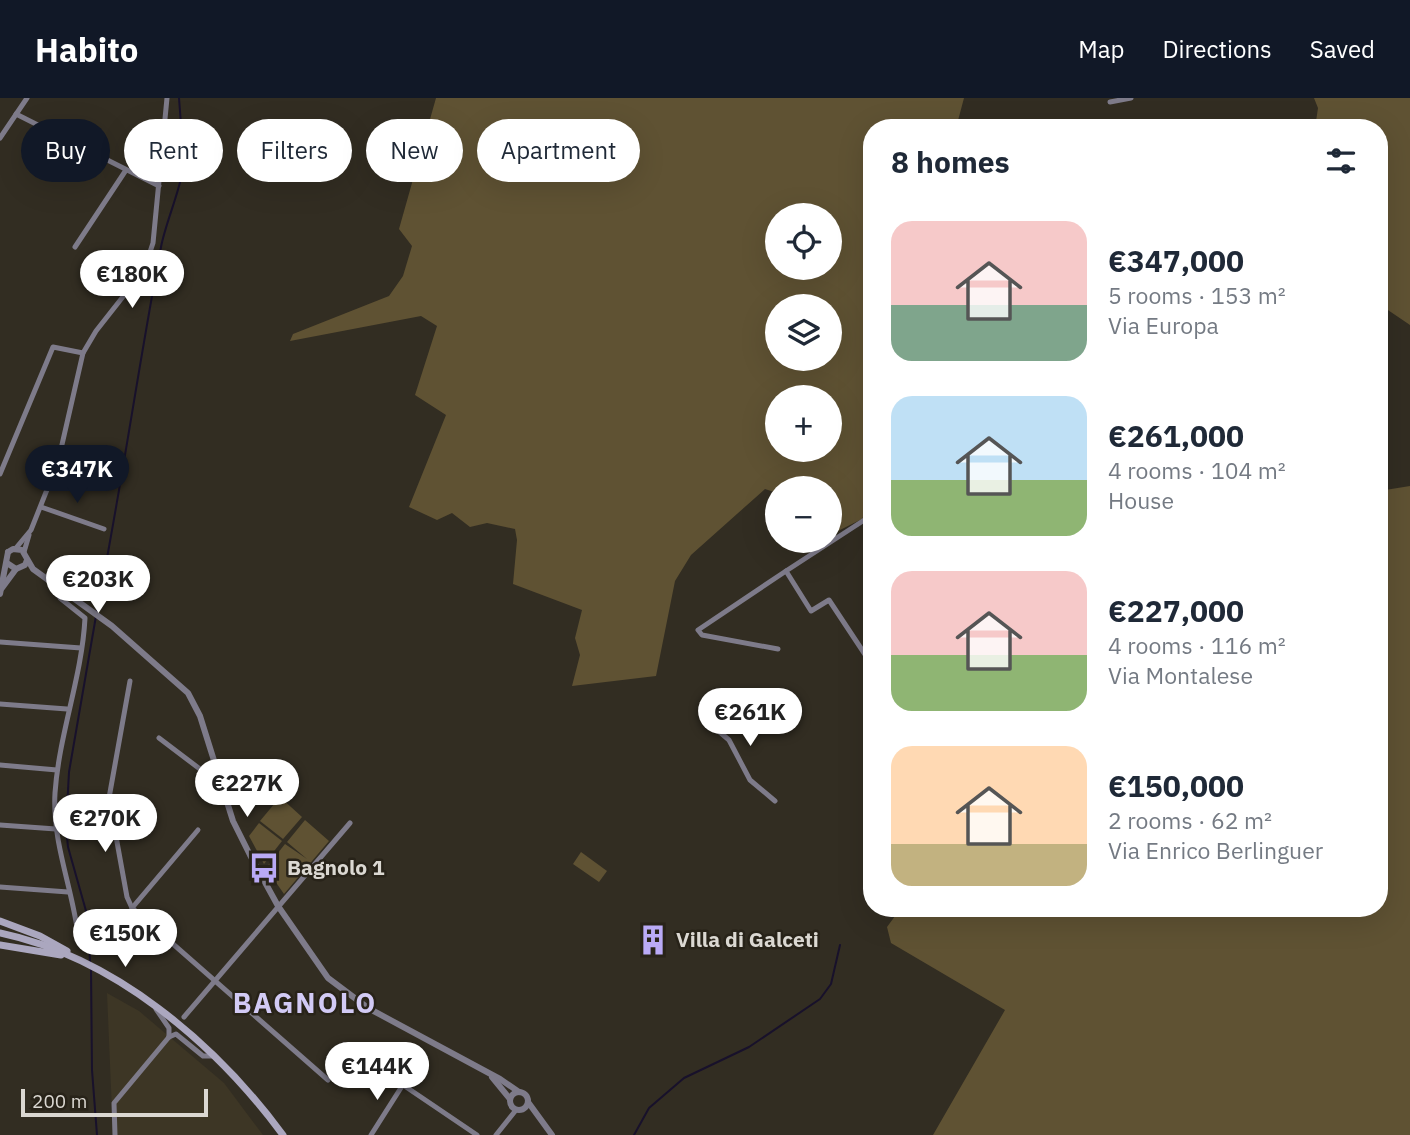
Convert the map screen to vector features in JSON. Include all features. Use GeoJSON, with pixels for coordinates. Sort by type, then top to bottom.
{"type":"FeatureCollection","features":[{"type":"Feature","properties":{"kind":"main road"},"geometry":{"type":"LineString","coordinates":[[0,921],[51,942],[79,960]]}},
{"type":"Feature","properties":{"kind":"main road"},"geometry":{"type":"LineString","coordinates":[[0,933],[79,960],[102,971],[155,1007],[212,1056],[259,1105],[283,1135]]}},
{"type":"Feature","properties":{"kind":"main road"},"geometry":{"type":"LineString","coordinates":[[0,945],[67,955]]}},
{"type":"Feature","properties":{"kind":"street"},"geometry":{"type":"LineString","coordinates":[[0,138],[27,98]]}},
{"type":"Feature","properties":{"kind":"street"},"geometry":{"type":"LineString","coordinates":[[167,98],[153,243],[144,270],[96,331],[83,353],[58,462],[24,552],[33,569],[141,649],[188,693],[200,716],[233,821],[278,906],[322,970],[342,990],[525,1094],[552,1135]]}},
{"type":"Feature","properties":{"kind":"street"},"geometry":{"type":"LineString","coordinates":[[1110,102],[1131,98]]}},
{"type":"Feature","properties":{"kind":"street"},"geometry":{"type":"LineString","coordinates":[[16,114],[124,169]]}},
{"type":"Feature","properties":{"kind":"street"},"geometry":{"type":"LineString","coordinates":[[75,247],[124,173]]}},
{"type":"Feature","properties":{"kind":"street"},"geometry":{"type":"LineString","coordinates":[[151,182],[159,186]]}},
{"type":"Feature","properties":{"kind":"street"},"geometry":{"type":"LineString","coordinates":[[0,474],[53,347],[83,353]]}},
{"type":"Feature","properties":{"kind":"street"},"geometry":{"type":"LineString","coordinates":[[41,507],[104,529]]}},
{"type":"Feature","properties":{"kind":"street"},"geometry":{"type":"LineString","coordinates":[[778,649],[702,635],[698,630],[863,521]]}},
{"type":"Feature","properties":{"kind":"street"},"geometry":{"type":"LineString","coordinates":[[8,552],[16,548],[30,532]]}},
{"type":"Feature","properties":{"kind":"street"},"geometry":{"type":"LineString","coordinates":[[0,546],[8,552]]}},
{"type":"Feature","properties":{"kind":"street"},"geometry":{"type":"LineString","coordinates":[[16,548],[24,552]]}},
{"type":"Feature","properties":{"kind":"street"},"geometry":{"type":"LineString","coordinates":[[0,592],[8,552]]}},
{"type":"Feature","properties":{"kind":"street"},"geometry":{"type":"LineString","coordinates":[[0,592],[16,569],[25,565],[27,560]]}},
{"type":"Feature","properties":{"kind":"street"},"geometry":{"type":"LineString","coordinates":[[6,563],[16,569]]}},
{"type":"Feature","properties":{"kind":"street"},"geometry":{"type":"LineString","coordinates":[[786,571],[811,611],[829,600],[863,651]]}},
{"type":"Feature","properties":{"kind":"street"},"geometry":{"type":"LineString","coordinates":[[60,590],[60,598],[85,618],[57,770],[56,829],[79,942]]}},
{"type":"Feature","properties":{"kind":"street"},"geometry":{"type":"LineString","coordinates":[[0,642],[81,648]]}},
{"type":"Feature","properties":{"kind":"street"},"geometry":{"type":"LineString","coordinates":[[130,681],[109,798],[127,897],[132,908],[328,1080]]}},
{"type":"Feature","properties":{"kind":"street"},"geometry":{"type":"LineString","coordinates":[[0,704],[67,709]]}},
{"type":"Feature","properties":{"kind":"street"},"geometry":{"type":"LineString","coordinates":[[702,717],[729,740],[750,780],[775,801]]}},
{"type":"Feature","properties":{"kind":"street"},"geometry":{"type":"LineString","coordinates":[[159,738],[221,785]]}},
{"type":"Feature","properties":{"kind":"street"},"geometry":{"type":"LineString","coordinates":[[0,765],[57,770]]}},
{"type":"Feature","properties":{"kind":"street"},"geometry":{"type":"LineString","coordinates":[[184,1017],[350,823]]}},
{"type":"Feature","properties":{"kind":"street"},"geometry":{"type":"LineString","coordinates":[[0,825],[56,829]]}},
{"type":"Feature","properties":{"kind":"street"},"geometry":{"type":"LineString","coordinates":[[132,908],[198,830]]}},
{"type":"Feature","properties":{"kind":"street"},"geometry":{"type":"LineString","coordinates":[[0,887],[68,892]]}},
{"type":"Feature","properties":{"kind":"street"},"geometry":{"type":"LineString","coordinates":[[155,1007],[169,1028],[169,1037]]}},
{"type":"Feature","properties":{"kind":"street"},"geometry":{"type":"LineString","coordinates":[[115,1135],[114,1103],[169,1037],[176,1034],[203,1056],[212,1056]]}},
{"type":"Feature","properties":{"kind":"street"},"geometry":{"type":"LineString","coordinates":[[344,1045],[404,1083],[477,1135]]}},
{"type":"Feature","properties":{"kind":"street"},"geometry":{"type":"LineString","coordinates":[[487,1074],[509,1099],[511,1107],[540,1118]]}},
{"type":"Feature","properties":{"kind":"street"},"geometry":{"type":"LineString","coordinates":[[372,1135],[404,1083]]}},
{"type":"Feature","properties":{"kind":"street"},"geometry":{"type":"LineString","coordinates":[[509,1099],[519,1092]]}},
{"type":"Feature","properties":{"kind":"street"},"geometry":{"type":"LineString","coordinates":[[496,1135],[528,1102]]}},
{"type":"Feature","properties":{"kind":"shaded area"},"geometry":{"type":"Polygon","coordinates":[[[436,98],[964,98],[958,119],[863,119],[863,517],[842,529],[842,476],[765,476],[765,489],[691,555],[675,581],[656,676],[572,686],[580,655],[575,638],[582,610],[513,584],[517,540],[515,529],[487,523],[470,527],[452,513],[437,520],[409,507],[446,415],[415,395],[437,326],[421,316],[290,341],[293,334],[389,296],[403,276],[412,246],[399,229],[412,182],[463,182],[463,119],[430,119],[436,98]]]}},
{"type":"Feature","properties":{"kind":"shaded area"},"geometry":{"type":"Polygon","coordinates":[[[1314,98],[1410,98],[1410,325],[1388,310],[1388,119],[1316,119],[1318,108],[1314,98]]]}},
{"type":"Feature","properties":{"kind":"shaded area"},"geometry":{"type":"Polygon","coordinates":[[[1410,486],[1410,1135],[933,1135],[1005,1010],[891,943],[887,927],[894,917],[1388,917],[1388,490],[1410,486]]]}},
{"type":"Feature","properties":{"kind":"shaded area"},"geometry":{"type":"Polygon","coordinates":[[[280,797],[302,817],[283,839],[260,821],[280,797]]]}},
{"type":"Feature","properties":{"kind":"shaded area"},"geometry":{"type":"Polygon","coordinates":[[[305,820],[329,841],[284,894],[266,868],[285,844],[307,859],[287,842],[305,820]]]}},
{"type":"Feature","properties":{"kind":"shaded area"},"geometry":{"type":"Polygon","coordinates":[[[259,823],[282,841],[264,864],[249,836],[259,823]]]}},
{"type":"Feature","properties":{"kind":"shaded area"},"geometry":{"type":"Polygon","coordinates":[[[581,852],[607,871],[599,882],[573,864],[581,852]]]}},
{"type":"Feature","properties":{"kind":"shaded area"},"geometry":{"type":"Polygon","coordinates":[[[107,993],[139,1011],[224,1083],[263,1135],[113,1135],[107,993]]]}},
{"type":"Feature","properties":{"kind":"waterway"},"geometry":{"type":"LineString","coordinates":[[179,98],[181,119]]}},
{"type":"Feature","properties":{"kind":"waterway"},"geometry":{"type":"LineString","coordinates":[[97,611],[161,247],[180,182]]}},
{"type":"Feature","properties":{"kind":"waterway"},"geometry":{"type":"LineString","coordinates":[[90,962],[88,918],[68,847],[66,827],[69,772],[96,616]]}},
{"type":"Feature","properties":{"kind":"waterway"},"geometry":{"type":"LineString","coordinates":[[634,1135],[649,1108],[684,1078],[749,1047],[820,999],[831,984],[840,945]]}},
{"type":"Feature","properties":{"kind":"waterway"},"geometry":{"type":"LineString","coordinates":[[91,968],[92,1070],[97,1135]]}},
{"type":"Feature","properties":{"kind":"place","name":"Bagnolo 1"},"geometry":{"type":"Point","coordinates":[264,868]}},
{"type":"Feature","properties":{"kind":"place","name":"Villa di Galceti"},"geometry":{"type":"Point","coordinates":[653,940]}},
{"type":"Feature","properties":{"kind":"district","name":"BAGNOLO"},"geometry":{"type":"Point","coordinates":[305,1003]}}]}
